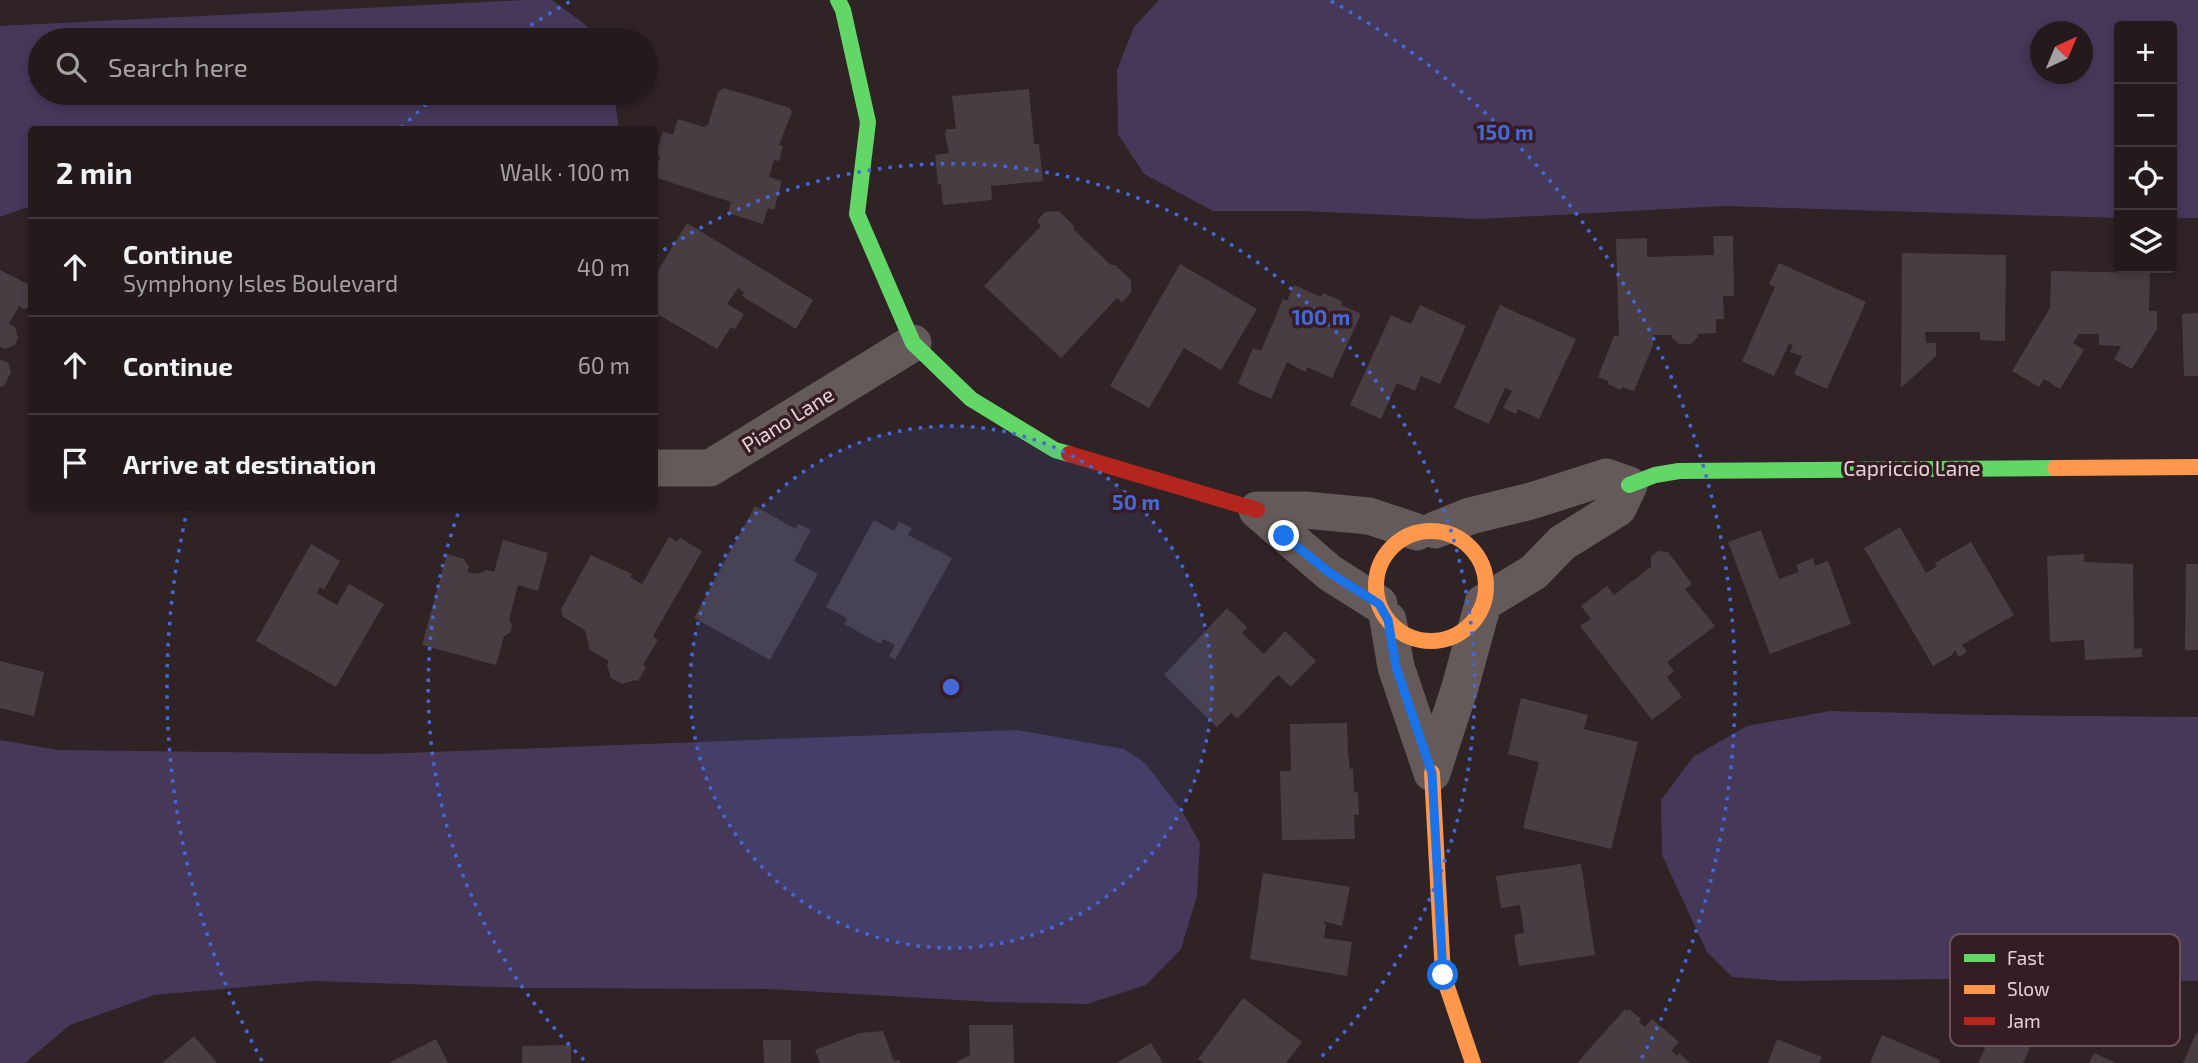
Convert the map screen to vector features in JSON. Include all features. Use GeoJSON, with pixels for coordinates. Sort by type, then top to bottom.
{"type":"FeatureCollection","features":[{"type":"Feature","properties":{"kind":"street"},"geometry":{"type":"LineString","coordinates":[[838,0],[843,10],[868,122],[857,214],[913,343],[971,399],[1055,450],[1257,510],[1305,510],[1369,516],[1426,531],[1453,534],[1468,544],[1479,559],[1486,576],[1486,594],[1460,688],[1432,773]]}},
{"type":"Feature","properties":{"kind":"street","name":"Piano Lane"},"geometry":{"type":"LineString","coordinates":[[658,468],[710,468],[913,343]]}},
{"type":"Feature","properties":{"kind":"street","name":"Capriccio Lane"},"geometry":{"type":"LineString","coordinates":[[1426,531],[1606,477],[1629,485],[1655,475],[1679,471],[2198,467]]}},
{"type":"Feature","properties":{"kind":"street"},"geometry":{"type":"LineString","coordinates":[[1257,510],[1330,573],[1383,612],[1402,632],[1418,640],[1437,641],[1455,636],[1470,626],[1482,607],[1534,572],[1562,543],[1618,508],[1629,485]]}},
{"type":"Feature","properties":{"kind":"street"},"geometry":{"type":"LineString","coordinates":[[1426,531],[1400,540],[1387,552],[1378,568],[1375,586],[1396,667],[1432,773],[1443,975],[1473,1063]]}},
{"type":"Feature","properties":{"kind":"shaded area"},"geometry":{"type":"Polygon","coordinates":[[[552,0],[588,28],[28,28],[28,105],[616,105],[619,126],[28,126],[28,208],[0,217],[0,26],[552,0]]]}},
{"type":"Feature","properties":{"kind":"shaded area"},"geometry":{"type":"Polygon","coordinates":[[[1159,0],[2198,0],[2198,218],[2177,218],[2177,21],[2114,21],[2114,218],[1724,206],[1480,219],[1301,211],[1213,211],[1144,174],[1118,134],[1117,70],[1134,27],[1159,0]]]}},
{"type":"Feature","properties":{"kind":"shaded area"},"geometry":{"type":"Polygon","coordinates":[[[1830,711],[2198,717],[2198,981],[2180,981],[2180,934],[1950,934],[1950,979],[1783,981],[1732,977],[1707,952],[1662,855],[1661,800],[1693,757],[1747,726],[1830,711]]]}},
{"type":"Feature","properties":{"kind":"shaded area"},"geometry":{"type":"Polygon","coordinates":[[[1017,730],[1124,749],[1145,763],[1182,811],[1200,843],[1197,896],[1181,949],[1146,985],[1087,1004],[991,1002],[769,989],[529,988],[313,981],[154,995],[70,1025],[25,1063],[0,1063],[0,740],[58,750],[379,754],[1017,730]]]}},
{"type":"Feature","properties":{"kind":"building"},"geometry":{"type":"Polygon","coordinates":[[[724,88],[790,108],[792,112],[779,145],[783,146],[779,161],[774,160],[769,177],[782,181],[774,210],[768,208],[763,224],[728,213],[731,202],[658,178],[658,148],[663,132],[673,135],[678,119],[704,127],[708,125],[718,92],[724,88]]]}},
{"type":"Feature","properties":{"kind":"building"},"geometry":{"type":"Polygon","coordinates":[[[1029,89],[1034,144],[1039,144],[1043,181],[991,186],[992,200],[943,205],[935,155],[949,153],[946,129],[956,129],[952,96],[1029,89]]]}},
{"type":"Feature","properties":{"kind":"building"},"geometry":{"type":"Polygon","coordinates":[[[1059,211],[1074,226],[1074,230],[1131,280],[1131,293],[1122,302],[1117,298],[1061,358],[984,286],[1041,226],[1037,221],[1045,212],[1059,211]]]}},
{"type":"Feature","properties":{"kind":"building"},"geometry":{"type":"Polygon","coordinates":[[[687,223],[813,300],[796,329],[742,296],[744,292],[738,288],[727,304],[744,314],[735,329],[731,327],[717,349],[658,314],[658,270],[687,223]]]}},
{"type":"Feature","properties":{"kind":"building"},"geometry":{"type":"Polygon","coordinates":[[[1713,236],[1733,236],[1734,296],[1723,296],[1724,319],[1716,319],[1716,333],[1697,334],[1698,337],[1691,344],[1679,344],[1672,335],[1653,335],[1653,345],[1634,391],[1622,387],[1621,390],[1598,377],[1614,336],[1619,336],[1616,239],[1647,238],[1647,257],[1714,255],[1713,236]]]}},
{"type":"Feature","properties":{"kind":"building"},"geometry":{"type":"Polygon","coordinates":[[[1902,253],[2006,255],[2005,341],[1980,340],[1980,332],[1925,332],[1926,343],[1936,343],[1936,356],[1901,388],[1902,253]]]}},
{"type":"Feature","properties":{"kind":"building"},"geometry":{"type":"Polygon","coordinates":[[[1779,263],[1866,302],[1827,389],[1794,374],[1802,356],[1790,352],[1793,345],[1789,344],[1774,376],[1742,361],[1775,287],[1769,284],[1779,263]]]}},
{"type":"Feature","properties":{"kind":"building"},"geometry":{"type":"Polygon","coordinates":[[[1180,264],[1257,309],[1221,370],[1184,348],[1149,408],[1110,386],[1180,264]]]}},
{"type":"Feature","properties":{"kind":"building"},"geometry":{"type":"Polygon","coordinates":[[[0,270],[28,284],[28,308],[19,306],[9,324],[15,327],[18,338],[15,345],[5,349],[0,347],[0,270]]]}},
{"type":"Feature","properties":{"kind":"building"},"geometry":{"type":"Polygon","coordinates":[[[2051,271],[2150,273],[2149,311],[2157,311],[2157,329],[2132,369],[2114,359],[2120,346],[2099,345],[2099,334],[2079,334],[2073,343],[2084,350],[2060,389],[2044,379],[2039,387],[2012,371],[2050,308],[2051,271]]]}},
{"type":"Feature","properties":{"kind":"building"},"geometry":{"type":"Polygon","coordinates":[[[1294,285],[1321,297],[1323,293],[1342,301],[1341,305],[1361,314],[1332,378],[1307,367],[1305,372],[1287,362],[1271,399],[1238,384],[1253,348],[1261,351],[1283,299],[1287,301],[1294,285]]]}},
{"type":"Feature","properties":{"kind":"building"},"geometry":{"type":"Polygon","coordinates":[[[1420,305],[1466,326],[1440,384],[1421,376],[1415,391],[1397,383],[1381,419],[1350,405],[1391,315],[1411,324],[1420,305]]]}},
{"type":"Feature","properties":{"kind":"building"},"geometry":{"type":"Polygon","coordinates":[[[1500,305],[1576,339],[1539,419],[1518,409],[1516,414],[1503,408],[1512,391],[1505,388],[1489,424],[1454,408],[1500,305]]]}},
{"type":"Feature","properties":{"kind":"building"},"geometry":{"type":"Polygon","coordinates":[[[2198,313],[2198,376],[2184,376],[2182,314],[2198,313]]]}},
{"type":"Feature","properties":{"kind":"building"},"geometry":{"type":"Polygon","coordinates":[[[0,359],[8,363],[11,372],[4,386],[0,387],[0,359]]]}},
{"type":"Feature","properties":{"kind":"building"},"geometry":{"type":"Polygon","coordinates":[[[755,506],[796,529],[798,524],[811,530],[794,561],[818,574],[770,660],[694,618],[755,506]]]}},
{"type":"Feature","properties":{"kind":"building"},"geometry":{"type":"Polygon","coordinates":[[[874,520],[894,531],[899,522],[912,528],[908,535],[952,558],[895,660],[889,656],[895,645],[883,639],[881,644],[844,624],[847,618],[826,607],[874,520]]]}},
{"type":"Feature","properties":{"kind":"building"},"geometry":{"type":"Polygon","coordinates":[[[1900,527],[1926,573],[1937,566],[1935,563],[1971,542],[2014,615],[1962,645],[1967,652],[1959,657],[1955,650],[1952,655],[1933,666],[1864,548],[1900,527]]]}},
{"type":"Feature","properties":{"kind":"building"},"geometry":{"type":"Polygon","coordinates":[[[1761,530],[1779,579],[1799,572],[1796,565],[1813,558],[1815,566],[1828,561],[1851,624],[1770,654],[1728,542],[1761,530]]]}},
{"type":"Feature","properties":{"kind":"building"},"geometry":{"type":"Polygon","coordinates":[[[669,537],[677,542],[680,538],[702,551],[653,636],[658,640],[643,665],[646,667],[638,681],[622,684],[611,678],[607,665],[609,661],[590,650],[585,630],[563,617],[561,609],[591,555],[632,574],[630,577],[642,584],[669,537]]]}},
{"type":"Feature","properties":{"kind":"building"},"geometry":{"type":"Polygon","coordinates":[[[503,540],[548,553],[538,591],[518,585],[509,619],[512,625],[510,633],[504,636],[496,665],[422,645],[447,554],[464,559],[469,567],[467,572],[494,572],[503,540]]]}},
{"type":"Feature","properties":{"kind":"building"},"geometry":{"type":"Polygon","coordinates":[[[311,544],[340,561],[324,590],[320,587],[317,593],[337,605],[349,584],[384,604],[336,687],[256,641],[311,544]]]}},
{"type":"Feature","properties":{"kind":"building"},"geometry":{"type":"Polygon","coordinates":[[[1659,551],[1668,552],[1692,584],[1685,589],[1715,626],[1667,662],[1674,671],[1667,677],[1682,697],[1652,720],[1580,626],[1591,619],[1581,606],[1607,586],[1614,595],[1651,567],[1651,556],[1659,551]]]}},
{"type":"Feature","properties":{"kind":"building"},"geometry":{"type":"Polygon","coordinates":[[[2084,554],[2084,562],[2133,564],[2134,649],[2142,648],[2142,657],[2085,660],[2084,640],[2050,642],[2047,556],[2084,554]]]}},
{"type":"Feature","properties":{"kind":"building"},"geometry":{"type":"Polygon","coordinates":[[[2186,564],[2198,564],[2198,650],[2185,650],[2186,564]]]}},
{"type":"Feature","properties":{"kind":"building"},"geometry":{"type":"Polygon","coordinates":[[[1227,608],[1247,627],[1242,633],[1264,654],[1285,631],[1316,661],[1291,687],[1278,675],[1237,719],[1231,713],[1217,727],[1164,675],[1227,608]]]}},
{"type":"Feature","properties":{"kind":"building"},"geometry":{"type":"Polygon","coordinates":[[[0,661],[44,672],[34,716],[0,708],[0,661]]]}},
{"type":"Feature","properties":{"kind":"building"},"geometry":{"type":"Polygon","coordinates":[[[1521,698],[1588,715],[1584,729],[1638,742],[1611,849],[1523,828],[1539,762],[1508,754],[1521,698]]]}},
{"type":"Feature","properties":{"kind":"building"},"geometry":{"type":"Polygon","coordinates":[[[1347,723],[1350,769],[1353,769],[1354,792],[1358,793],[1359,815],[1354,815],[1355,839],[1282,840],[1280,771],[1291,771],[1290,724],[1347,723]]]}},
{"type":"Feature","properties":{"kind":"building"},"geometry":{"type":"Polygon","coordinates":[[[1581,864],[1595,955],[1519,966],[1514,935],[1524,933],[1520,905],[1501,908],[1496,876],[1581,864]]]}},
{"type":"Feature","properties":{"kind":"building"},"geometry":{"type":"Polygon","coordinates":[[[1263,873],[1350,887],[1342,926],[1323,921],[1326,925],[1324,938],[1352,942],[1347,976],[1250,959],[1263,873]]]}},
{"type":"Feature","properties":{"kind":"building"},"geometry":{"type":"Polygon","coordinates":[[[1243,998],[1302,1042],[1286,1063],[1204,1063],[1198,1059],[1243,998]]]}},
{"type":"Feature","properties":{"kind":"building"},"geometry":{"type":"Polygon","coordinates":[[[1625,1009],[1629,1009],[1641,1019],[1639,1022],[1645,1027],[1652,1019],[1679,1042],[1671,1051],[1677,1056],[1679,1053],[1690,1063],[1577,1063],[1625,1009]]]}},
{"type":"Feature","properties":{"kind":"building"},"geometry":{"type":"Polygon","coordinates":[[[969,1025],[1013,1025],[1014,1063],[955,1063],[970,1055],[969,1025]]]}},
{"type":"Feature","properties":{"kind":"building"},"geometry":{"type":"Polygon","coordinates":[[[883,1031],[894,1061],[899,1060],[900,1063],[820,1063],[815,1050],[860,1033],[883,1031]]]}},
{"type":"Feature","properties":{"kind":"building"},"geometry":{"type":"Polygon","coordinates":[[[2196,1033],[2198,1063],[2183,1063],[2196,1033]]]}},
{"type":"Feature","properties":{"kind":"building"},"geometry":{"type":"Polygon","coordinates":[[[1882,1035],[1940,1060],[1939,1063],[1870,1063],[1882,1035]]]}},
{"type":"Feature","properties":{"kind":"building"},"geometry":{"type":"Polygon","coordinates":[[[194,1036],[217,1063],[162,1063],[194,1036]]]}},
{"type":"Feature","properties":{"kind":"building"},"geometry":{"type":"Polygon","coordinates":[[[436,1039],[448,1063],[389,1063],[436,1039]]]}},
{"type":"Feature","properties":{"kind":"building"},"geometry":{"type":"Polygon","coordinates":[[[1777,1039],[1822,1057],[1819,1063],[1768,1063],[1777,1039]]]}},
{"type":"Feature","properties":{"kind":"building"},"geometry":{"type":"Polygon","coordinates":[[[763,1040],[791,1040],[791,1063],[764,1063],[763,1040]]]}},
{"type":"Feature","properties":{"kind":"building"},"geometry":{"type":"Polygon","coordinates":[[[1151,1043],[1163,1063],[1116,1063],[1151,1043]]]}},
{"type":"Feature","properties":{"kind":"building"},"geometry":{"type":"Polygon","coordinates":[[[571,1045],[571,1063],[522,1063],[522,1046],[571,1045]]]}},
{"type":"Feature","properties":{"kind":"building"},"geometry":{"type":"Polygon","coordinates":[[[1984,1046],[2030,1048],[2023,1063],[1978,1063],[1985,1049],[1984,1046]]]}},
{"type":"Feature","properties":{"kind":"building"},"geometry":{"type":"Polygon","coordinates":[[[2094,1053],[2116,1063],[2089,1063],[2094,1053]]]}},
{"type":"Feature","properties":{"kind":"traffic: fast"},"geometry":{"type":"LineString","coordinates":[[838,0],[843,10],[868,122],[857,214],[913,343],[971,399],[1055,450],[1069,454]]}},
{"type":"Feature","properties":{"kind":"traffic: fast"},"geometry":{"type":"LineString","coordinates":[[1629,485],[1655,475],[1679,471],[2055,468]]}},
{"type":"Feature","properties":{"kind":"traffic: slow"},"geometry":{"type":"LineString","coordinates":[[2055,468],[2198,467]]}},
{"type":"Feature","properties":{"kind":"traffic: slow"},"geometry":{"type":"LineString","coordinates":[[1431,531],[1452,535],[1470,547],[1482,565],[1486,586],[1482,607],[1470,625],[1452,637],[1431,641],[1410,637],[1392,625],[1380,607],[1376,586],[1380,565],[1392,547],[1410,535],[1431,531]]}},
{"type":"Feature","properties":{"kind":"traffic: slow"},"geometry":{"type":"LineString","coordinates":[[1432,773],[1443,975],[1473,1063]]}},
{"type":"Feature","properties":{"kind":"traffic: jam"},"geometry":{"type":"LineString","coordinates":[[1069,454],[1257,510]]}},
{"type":"Feature","properties":{"kind":"route"},"geometry":{"type":"LineString","coordinates":[[1284,536],[1330,573],[1379,604],[1388,620],[1396,667],[1432,773],[1443,975]]}}]}
